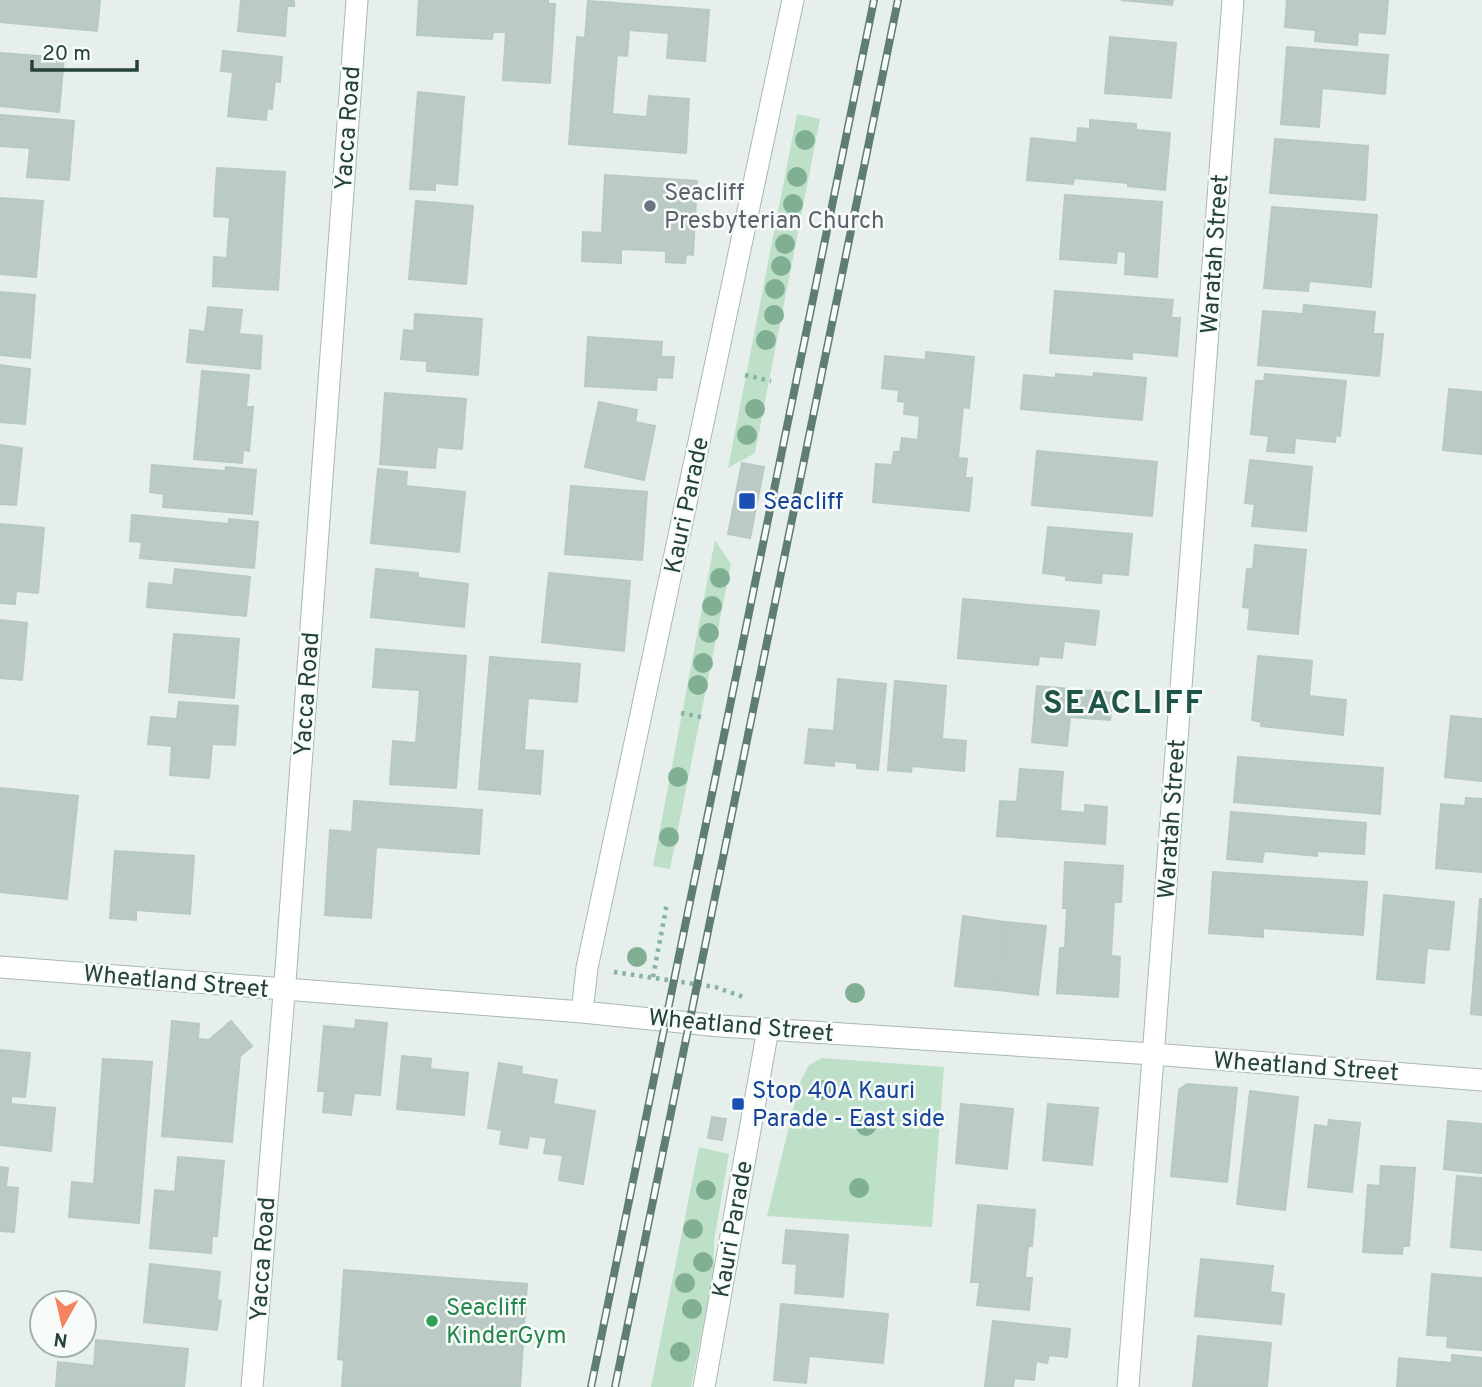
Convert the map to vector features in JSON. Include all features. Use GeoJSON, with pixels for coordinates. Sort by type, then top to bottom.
{"type":"FeatureCollection","features":[{"type":"Feature","properties":{"kind":"street","name":"Yacca Road"},"geometry":{"type":"LineString","coordinates":[[252,1387],[357,0]]}},
{"type":"Feature","properties":{"kind":"street","name":"Kauri Parade"},"geometry":{"type":"LineString","coordinates":[[582,1012],[590,955],[793,0]]}},
{"type":"Feature","properties":{"kind":"street","name":"Waratah Street"},"geometry":{"type":"LineString","coordinates":[[1128,1387],[1233,0]]}},
{"type":"Feature","properties":{"kind":"street","name":"Wheatland Street"},"geometry":{"type":"LineString","coordinates":[[0,967],[582,1012],[720,1026],[1153,1054],[1482,1080]]}},
{"type":"Feature","properties":{"kind":"street","name":"Kauri Parade"},"geometry":{"type":"LineString","coordinates":[[704,1387],[768,1029]]}},
{"type":"Feature","properties":{"kind":"path"},"geometry":{"type":"LineString","coordinates":[[745,374],[771,381]]}},
{"type":"Feature","properties":{"kind":"path"},"geometry":{"type":"LineString","coordinates":[[681,713],[701,717]]}},
{"type":"Feature","properties":{"kind":"path"},"geometry":{"type":"LineString","coordinates":[[653,977],[667,903]]}},
{"type":"Feature","properties":{"kind":"green space"},"geometry":{"type":"Polygon","coordinates":[[[797,114],[820,119],[755,453],[728,468],[797,114]]]}},
{"type":"Feature","properties":{"kind":"green space"},"geometry":{"type":"Polygon","coordinates":[[[715,540],[731,564],[670,869],[653,866],[715,540]]]}},
{"type":"Feature","properties":{"kind":"green space"},"geometry":{"type":"Polygon","coordinates":[[[822,1058],[944,1067],[932,1227],[767,1216],[800,1082],[809,1065],[822,1058]]]}},
{"type":"Feature","properties":{"kind":"green space"},"geometry":{"type":"Polygon","coordinates":[[[699,1147],[729,1154],[714,1241],[714,1270],[691,1387],[651,1387],[699,1147]]]}},
{"type":"Feature","properties":{"kind":"building"},"geometry":{"type":"Polygon","coordinates":[[[0,0],[100,0],[97,31],[0,22],[0,0]]]}},
{"type":"Feature","properties":{"kind":"building"},"geometry":{"type":"Polygon","coordinates":[[[241,0],[294,0],[294,6],[287,6],[285,36],[238,31],[241,0]]]}},
{"type":"Feature","properties":{"kind":"building"},"geometry":{"type":"Polygon","coordinates":[[[419,0],[548,0],[548,4],[555,4],[550,83],[503,80],[506,32],[493,32],[492,39],[417,35],[419,0]]]}},
{"type":"Feature","properties":{"kind":"building"},"geometry":{"type":"Polygon","coordinates":[[[1121,0],[1173,0],[1172,5],[1121,0]]]}},
{"type":"Feature","properties":{"kind":"building"},"geometry":{"type":"Polygon","coordinates":[[[1287,0],[1388,0],[1385,34],[1358,32],[1357,45],[1315,41],[1316,30],[1285,27],[1287,0]]]}},
{"type":"Feature","properties":{"kind":"building"},"geometry":{"type":"Polygon","coordinates":[[[588,1],[709,10],[705,61],[667,58],[669,33],[629,30],[627,56],[617,55],[612,114],[647,117],[649,96],[689,99],[686,153],[569,144],[577,37],[585,38],[588,1]]]}},
{"type":"Feature","properties":{"kind":"building"},"geometry":{"type":"Polygon","coordinates":[[[1110,37],[1176,43],[1171,98],[1105,93],[1110,37]]]}},
{"type":"Feature","properties":{"kind":"building"},"geometry":{"type":"Polygon","coordinates":[[[1287,47],[1388,55],[1385,94],[1322,88],[1319,127],[1281,124],[1287,47]]]}},
{"type":"Feature","properties":{"kind":"building"},"geometry":{"type":"Polygon","coordinates":[[[223,51],[282,57],[280,82],[275,81],[272,109],[267,108],[266,120],[228,116],[233,72],[221,71],[223,51]]]}},
{"type":"Feature","properties":{"kind":"building"},"geometry":{"type":"Polygon","coordinates":[[[0,53],[64,58],[59,112],[0,106],[0,53]]]}},
{"type":"Feature","properties":{"kind":"building"},"geometry":{"type":"Polygon","coordinates":[[[418,92],[464,97],[457,185],[435,183],[435,190],[410,189],[418,92]]]}},
{"type":"Feature","properties":{"kind":"building"},"geometry":{"type":"Polygon","coordinates":[[[1,115],[74,121],[69,180],[27,177],[30,148],[0,146],[1,115]]]}},
{"type":"Feature","properties":{"kind":"building"},"geometry":{"type":"Polygon","coordinates":[[[1090,120],[1136,124],[1136,130],[1170,133],[1165,190],[1128,186],[1128,183],[1074,178],[1073,184],[1027,180],[1031,138],[1077,143],[1078,128],[1090,129],[1090,120]]]}},
{"type":"Feature","properties":{"kind":"building"},"geometry":{"type":"Polygon","coordinates":[[[1275,139],[1368,146],[1365,200],[1270,193],[1275,139]]]}},
{"type":"Feature","properties":{"kind":"building"},"geometry":{"type":"Polygon","coordinates":[[[217,168],[285,172],[278,290],[213,286],[214,257],[227,258],[230,217],[214,216],[217,168]]]}},
{"type":"Feature","properties":{"kind":"building","name":"Seacliff Presbyterian Church"},"geometry":{"type":"Polygon","coordinates":[[[605,175],[697,181],[693,255],[686,254],[685,263],[666,262],[666,251],[621,249],[621,263],[582,261],[583,232],[602,233],[605,175]]]}},
{"type":"Feature","properties":{"kind":"building"},"geometry":{"type":"Polygon","coordinates":[[[1065,195],[1162,202],[1157,277],[1125,274],[1126,252],[1117,251],[1116,263],[1060,259],[1065,195]]]}},
{"type":"Feature","properties":{"kind":"building"},"geometry":{"type":"Polygon","coordinates":[[[0,198],[43,201],[36,277],[0,274],[0,198]]]}},
{"type":"Feature","properties":{"kind":"building"},"geometry":{"type":"Polygon","coordinates":[[[416,201],[473,206],[466,284],[409,279],[416,201]]]}},
{"type":"Feature","properties":{"kind":"building"},"geometry":{"type":"Polygon","coordinates":[[[1272,207],[1377,215],[1371,287],[1309,281],[1308,291],[1264,288],[1272,207]]]}},
{"type":"Feature","properties":{"kind":"building"},"geometry":{"type":"Polygon","coordinates":[[[1055,291],[1173,300],[1171,318],[1180,318],[1177,356],[1132,352],[1132,359],[1050,353],[1055,291]]]}},
{"type":"Feature","properties":{"kind":"building"},"geometry":{"type":"Polygon","coordinates":[[[0,292],[35,295],[30,358],[0,355],[0,292]]]}},
{"type":"Feature","properties":{"kind":"building"},"geometry":{"type":"Polygon","coordinates":[[[1304,305],[1375,312],[1373,334],[1383,334],[1379,376],[1258,365],[1263,311],[1303,314],[1304,305]]]}},
{"type":"Feature","properties":{"kind":"building"},"geometry":{"type":"Polygon","coordinates":[[[208,307],[242,310],[239,334],[262,336],[260,369],[187,362],[190,330],[205,332],[208,307]]]}},
{"type":"Feature","properties":{"kind":"building"},"geometry":{"type":"Polygon","coordinates":[[[415,314],[482,319],[478,375],[427,371],[427,361],[401,359],[404,330],[414,331],[415,314]]]}},
{"type":"Feature","properties":{"kind":"building"},"geometry":{"type":"Polygon","coordinates":[[[588,337],[662,342],[661,357],[674,357],[672,378],[657,377],[656,390],[585,386],[588,337]]]}},
{"type":"Feature","properties":{"kind":"building"},"geometry":{"type":"Polygon","coordinates":[[[926,352],[974,357],[969,408],[963,407],[958,458],[967,459],[965,478],[972,478],[969,511],[873,502],[876,464],[892,465],[894,452],[900,452],[902,438],[918,440],[920,416],[904,414],[905,402],[898,401],[899,390],[882,388],[885,356],[926,360],[926,352]]]}},
{"type":"Feature","properties":{"kind":"building"},"geometry":{"type":"Polygon","coordinates":[[[0,365],[30,369],[25,424],[0,422],[0,365]]]}},
{"type":"Feature","properties":{"kind":"building"},"geometry":{"type":"Polygon","coordinates":[[[202,371],[249,375],[246,407],[253,407],[249,451],[243,450],[242,463],[194,459],[202,371]]]}},
{"type":"Feature","properties":{"kind":"building"},"geometry":{"type":"Polygon","coordinates":[[[1094,373],[1146,378],[1142,420],[1021,409],[1024,375],[1093,377],[1094,373]]]}},
{"type":"Feature","properties":{"kind":"building"},"geometry":{"type":"Polygon","coordinates":[[[1265,374],[1346,381],[1340,436],[1336,435],[1335,442],[1295,438],[1294,453],[1267,451],[1269,436],[1251,434],[1256,381],[1264,381],[1265,374]]]}},
{"type":"Feature","properties":{"kind":"building"},"geometry":{"type":"Polygon","coordinates":[[[1449,389],[1482,392],[1482,454],[1443,450],[1449,389]]]}},
{"type":"Feature","properties":{"kind":"building"},"geometry":{"type":"Polygon","coordinates":[[[385,393],[466,399],[462,449],[437,447],[435,468],[380,464],[385,393]]]}},
{"type":"Feature","properties":{"kind":"building"},"geometry":{"type":"Polygon","coordinates":[[[599,402],[637,410],[635,422],[655,426],[644,480],[585,467],[599,402]]]}},
{"type":"Feature","properties":{"kind":"building"},"geometry":{"type":"Polygon","coordinates":[[[0,445],[22,448],[16,505],[0,504],[0,445]]]}},
{"type":"Feature","properties":{"kind":"building"},"geometry":{"type":"Polygon","coordinates":[[[1037,451],[1157,462],[1152,516],[1032,505],[1037,451]]]}},
{"type":"Feature","properties":{"kind":"building"},"geometry":{"type":"Polygon","coordinates":[[[1250,460],[1312,467],[1306,531],[1252,526],[1255,504],[1245,503],[1250,460]]]}},
{"type":"Feature","properties":{"kind":"building"},"geometry":{"type":"Polygon","coordinates":[[[742,463],[764,467],[750,538],[728,534],[742,463]]]}},
{"type":"Feature","properties":{"kind":"building"},"geometry":{"type":"Polygon","coordinates":[[[152,465],[225,471],[226,467],[256,470],[252,514],[163,507],[164,494],[150,492],[152,465]]]}},
{"type":"Feature","properties":{"kind":"building"},"geometry":{"type":"Polygon","coordinates":[[[378,469],[407,472],[406,486],[465,492],[459,552],[371,543],[378,469]]]}},
{"type":"Feature","properties":{"kind":"building"},"geometry":{"type":"Polygon","coordinates":[[[571,486],[647,492],[642,560],[565,554],[571,486]]]}},
{"type":"Feature","properties":{"kind":"building"},"geometry":{"type":"Polygon","coordinates":[[[132,515],[229,524],[229,519],[258,522],[254,568],[140,558],[142,542],[130,541],[132,515]]]}},
{"type":"Feature","properties":{"kind":"building"},"geometry":{"type":"Polygon","coordinates":[[[0,524],[44,528],[38,593],[16,591],[15,604],[0,603],[0,524]]]}},
{"type":"Feature","properties":{"kind":"building"},"geometry":{"type":"Polygon","coordinates":[[[1048,527],[1132,534],[1128,575],[1102,573],[1101,583],[1066,580],[1066,576],[1043,573],[1048,527]]]}},
{"type":"Feature","properties":{"kind":"building"},"geometry":{"type":"Polygon","coordinates":[[[1255,545],[1306,550],[1298,634],[1248,629],[1250,608],[1243,607],[1247,569],[1253,569],[1255,545]]]}},
{"type":"Feature","properties":{"kind":"building"},"geometry":{"type":"Polygon","coordinates":[[[175,569],[250,577],[246,616],[147,607],[149,583],[173,585],[175,569]]]}},
{"type":"Feature","properties":{"kind":"building"},"geometry":{"type":"Polygon","coordinates":[[[376,569],[418,573],[418,578],[468,584],[464,627],[371,617],[376,569]]]}},
{"type":"Feature","properties":{"kind":"building"},"geometry":{"type":"Polygon","coordinates":[[[549,573],[630,581],[624,651],[542,642],[549,573]]]}},
{"type":"Feature","properties":{"kind":"building"},"geometry":{"type":"Polygon","coordinates":[[[963,599],[1099,611],[1095,645],[1064,641],[1062,658],[1039,656],[1038,665],[958,658],[963,599]]]}},
{"type":"Feature","properties":{"kind":"building"},"geometry":{"type":"Polygon","coordinates":[[[0,620],[27,623],[22,680],[0,678],[0,620]]]}},
{"type":"Feature","properties":{"kind":"building"},"geometry":{"type":"Polygon","coordinates":[[[174,634],[239,639],[234,698],[169,692],[174,634]]]}},
{"type":"Feature","properties":{"kind":"building"},"geometry":{"type":"Polygon","coordinates":[[[376,649],[466,656],[456,788],[390,784],[393,741],[416,743],[420,690],[373,687],[376,649]]]}},
{"type":"Feature","properties":{"kind":"building"},"geometry":{"type":"Polygon","coordinates":[[[1258,656],[1312,661],[1309,696],[1346,700],[1343,735],[1261,726],[1261,722],[1252,720],[1258,656]]]}},
{"type":"Feature","properties":{"kind":"building"},"geometry":{"type":"Polygon","coordinates":[[[490,657],[580,664],[577,702],[528,698],[524,750],[543,751],[540,794],[479,789],[490,657]]]}},
{"type":"Feature","properties":{"kind":"building"},"geometry":{"type":"Polygon","coordinates":[[[838,679],[886,684],[878,770],[857,768],[857,763],[834,761],[834,766],[805,763],[809,729],[834,731],[838,679]]]}},
{"type":"Feature","properties":{"kind":"building"},"geometry":{"type":"Polygon","coordinates":[[[895,681],[946,686],[942,739],[966,741],[964,771],[912,766],[911,772],[888,770],[895,681]]]}},
{"type":"Feature","properties":{"kind":"building"},"geometry":{"type":"Polygon","coordinates":[[[1037,686],[1113,693],[1110,720],[1070,717],[1067,746],[1032,742],[1037,686]]]}},
{"type":"Feature","properties":{"kind":"building"},"geometry":{"type":"Polygon","coordinates":[[[179,702],[238,706],[235,745],[212,744],[209,778],[170,775],[172,746],[148,744],[151,717],[177,719],[179,702]]]}},
{"type":"Feature","properties":{"kind":"building"},"geometry":{"type":"Polygon","coordinates":[[[1451,716],[1482,719],[1482,781],[1445,777],[1451,716]]]}},
{"type":"Feature","properties":{"kind":"building"},"geometry":{"type":"Polygon","coordinates":[[[1238,757],[1383,768],[1380,814],[1234,802],[1238,757]]]}},
{"type":"Feature","properties":{"kind":"building"},"geometry":{"type":"Polygon","coordinates":[[[1020,769],[1063,772],[1060,811],[1085,813],[1085,805],[1107,807],[1105,844],[997,836],[1000,801],[1017,802],[1020,769]]]}},
{"type":"Feature","properties":{"kind":"building"},"geometry":{"type":"Polygon","coordinates":[[[0,788],[78,796],[67,899],[0,892],[0,788]]]}},
{"type":"Feature","properties":{"kind":"building"},"geometry":{"type":"Polygon","coordinates":[[[1466,798],[1482,799],[1482,872],[1436,868],[1441,804],[1465,806],[1466,798]]]}},
{"type":"Feature","properties":{"kind":"building"},"geometry":{"type":"Polygon","coordinates":[[[354,801],[482,810],[479,854],[376,847],[371,918],[325,915],[330,830],[352,832],[354,801]]]}},
{"type":"Feature","properties":{"kind":"building"},"geometry":{"type":"Polygon","coordinates":[[[1231,812],[1366,823],[1364,854],[1317,851],[1317,856],[1264,851],[1262,862],[1227,859],[1231,812]]]}},
{"type":"Feature","properties":{"kind":"building"},"geometry":{"type":"Polygon","coordinates":[[[115,851],[194,856],[190,914],[136,910],[136,920],[110,918],[115,851]]]}},
{"type":"Feature","properties":{"kind":"building"},"geometry":{"type":"Polygon","coordinates":[[[1065,862],[1123,866],[1121,902],[1114,902],[1111,956],[1120,957],[1118,997],[1057,993],[1060,948],[1065,948],[1065,862]]]}},
{"type":"Feature","properties":{"kind":"building"},"geometry":{"type":"Polygon","coordinates":[[[1213,872],[1367,882],[1363,935],[1263,928],[1263,937],[1209,933],[1213,872]]]}},
{"type":"Feature","properties":{"kind":"building"},"geometry":{"type":"Polygon","coordinates":[[[1384,895],[1454,902],[1449,950],[1427,948],[1424,983],[1377,979],[1384,895]]]}},
{"type":"Feature","properties":{"kind":"building"},"geometry":{"type":"Polygon","coordinates":[[[1482,899],[1482,1015],[1471,1014],[1482,899]]]}},
{"type":"Feature","properties":{"kind":"building"},"geometry":{"type":"Polygon","coordinates":[[[963,916],[1005,922],[997,990],[955,986],[963,916]]]}},
{"type":"Feature","properties":{"kind":"building"},"geometry":{"type":"Polygon","coordinates":[[[1005,922],[1046,926],[1038,995],[997,990],[1005,922]]]}},
{"type":"Feature","properties":{"kind":"building"},"geometry":{"type":"Polygon","coordinates":[[[356,1020],[387,1023],[380,1095],[354,1093],[351,1115],[323,1112],[325,1091],[318,1091],[324,1026],[355,1029],[356,1020]]]}},
{"type":"Feature","properties":{"kind":"building"},"geometry":{"type":"Polygon","coordinates":[[[172,1021],[199,1024],[198,1039],[209,1040],[231,1021],[252,1046],[240,1056],[232,1142],[162,1136],[172,1021]]]}},
{"type":"Feature","properties":{"kind":"building"},"geometry":{"type":"Polygon","coordinates":[[[0,1050],[30,1053],[25,1097],[11,1096],[11,1104],[55,1108],[51,1151],[0,1145],[0,1050]]]}},
{"type":"Feature","properties":{"kind":"building"},"geometry":{"type":"Polygon","coordinates":[[[402,1056],[431,1059],[430,1069],[468,1073],[464,1115],[397,1109],[402,1056]]]}},
{"type":"Feature","properties":{"kind":"building"},"geometry":{"type":"Polygon","coordinates":[[[103,1059],[152,1062],[139,1223],[69,1217],[72,1182],[94,1184],[103,1059]]]}},
{"type":"Feature","properties":{"kind":"building"},"geometry":{"type":"Polygon","coordinates":[[[499,1063],[522,1067],[521,1074],[557,1080],[553,1104],[595,1111],[583,1184],[559,1180],[563,1155],[544,1153],[547,1138],[529,1136],[527,1148],[500,1144],[502,1130],[488,1128],[499,1063]]]}},
{"type":"Feature","properties":{"kind":"building"},"geometry":{"type":"Polygon","coordinates":[[[1187,1084],[1237,1088],[1227,1182],[1171,1176],[1179,1090],[1187,1084]]]}},
{"type":"Feature","properties":{"kind":"building"},"geometry":{"type":"Polygon","coordinates":[[[1250,1091],[1298,1097],[1285,1210],[1237,1204],[1250,1091]]]}},
{"type":"Feature","properties":{"kind":"building"},"geometry":{"type":"Polygon","coordinates":[[[961,1104],[1013,1109],[1007,1169],[956,1163],[961,1104]]]}},
{"type":"Feature","properties":{"kind":"building"},"geometry":{"type":"Polygon","coordinates":[[[1048,1104],[1098,1108],[1092,1165],[1043,1160],[1048,1104]]]}},
{"type":"Feature","properties":{"kind":"building"},"geometry":{"type":"Polygon","coordinates":[[[712,1117],[726,1119],[722,1140],[708,1138],[712,1117]]]}},
{"type":"Feature","properties":{"kind":"building"},"geometry":{"type":"Polygon","coordinates":[[[1329,1120],[1360,1123],[1352,1192],[1308,1187],[1315,1125],[1328,1127],[1329,1120]]]}},
{"type":"Feature","properties":{"kind":"building"},"geometry":{"type":"Polygon","coordinates":[[[1448,1121],[1482,1124],[1482,1173],[1444,1169],[1448,1121]]]}},
{"type":"Feature","properties":{"kind":"building"},"geometry":{"type":"Polygon","coordinates":[[[178,1157],[224,1161],[217,1236],[212,1236],[211,1253],[150,1248],[155,1190],[175,1192],[178,1157]]]}},
{"type":"Feature","properties":{"kind":"building"},"geometry":{"type":"Polygon","coordinates":[[[1381,1166],[1415,1168],[1409,1246],[1403,1246],[1402,1254],[1363,1252],[1368,1185],[1380,1186],[1381,1166]]]}},
{"type":"Feature","properties":{"kind":"building"},"geometry":{"type":"Polygon","coordinates":[[[0,1167],[8,1168],[6,1187],[18,1188],[14,1232],[0,1231],[0,1167]]]}},
{"type":"Feature","properties":{"kind":"building"},"geometry":{"type":"Polygon","coordinates":[[[1457,1176],[1482,1178],[1482,1250],[1451,1247],[1457,1176]]]}},
{"type":"Feature","properties":{"kind":"building"},"geometry":{"type":"Polygon","coordinates":[[[978,1205],[1035,1210],[1032,1246],[1028,1246],[1025,1278],[1032,1278],[1029,1310],[977,1305],[980,1282],[971,1282],[978,1205]]]}},
{"type":"Feature","properties":{"kind":"building"},"geometry":{"type":"Polygon","coordinates":[[[786,1230],[848,1235],[843,1297],[795,1293],[797,1264],[783,1263],[786,1230]]]}},
{"type":"Feature","properties":{"kind":"building"},"geometry":{"type":"Polygon","coordinates":[[[1201,1259],[1273,1266],[1270,1292],[1284,1294],[1281,1324],[1195,1316],[1201,1259]]]}},
{"type":"Feature","properties":{"kind":"building"},"geometry":{"type":"Polygon","coordinates":[[[150,1264],[220,1272],[217,1300],[221,1301],[217,1330],[144,1322],[150,1264]]]}},
{"type":"Feature","properties":{"kind":"building","name":"Seacliff KinderGym"},"geometry":{"type":"Polygon","coordinates":[[[344,1270],[527,1284],[520,1387],[342,1387],[344,1360],[338,1359],[344,1270]]]}},
{"type":"Feature","properties":{"kind":"building"},"geometry":{"type":"Polygon","coordinates":[[[1432,1274],[1482,1278],[1482,1350],[1447,1347],[1448,1336],[1427,1335],[1432,1274]]]}},
{"type":"Feature","properties":{"kind":"building"},"geometry":{"type":"Polygon","coordinates":[[[781,1304],[888,1314],[883,1363],[809,1356],[806,1383],[774,1380],[781,1304]]]}},
{"type":"Feature","properties":{"kind":"building"},"geometry":{"type":"Polygon","coordinates":[[[993,1321],[1070,1329],[1067,1357],[1049,1355],[1047,1363],[1036,1361],[1034,1380],[1014,1378],[1013,1387],[985,1386],[993,1321]]]}},
{"type":"Feature","properties":{"kind":"building"},"geometry":{"type":"Polygon","coordinates":[[[1198,1336],[1271,1343],[1267,1387],[1193,1387],[1198,1336]]]}},
{"type":"Feature","properties":{"kind":"building"},"geometry":{"type":"Polygon","coordinates":[[[98,1340],[188,1349],[184,1387],[56,1387],[58,1362],[94,1366],[95,1359],[98,1359],[98,1340]]]}},
{"type":"Feature","properties":{"kind":"building"},"geometry":{"type":"Polygon","coordinates":[[[1452,1355],[1482,1358],[1482,1387],[1397,1387],[1399,1358],[1452,1363],[1452,1355]]]}},
{"type":"Feature","properties":{"kind":"railway"},"geometry":{"type":"LineString","coordinates":[[591,1387],[874,0]]}},
{"type":"Feature","properties":{"kind":"railway"},"geometry":{"type":"LineString","coordinates":[[615,1387],[898,0]]}},
{"type":"Feature","properties":{"kind":"place","name":"Seacliff Presbyterian Church"},"geometry":{"type":"Point","coordinates":[650,206]}},
{"type":"Feature","properties":{"kind":"place","name":"Seacliff"},"geometry":{"type":"Point","coordinates":[747,501]}},
{"type":"Feature","properties":{"kind":"place","name":"Stop 40A Kauri Parade - East side"},"geometry":{"type":"Point","coordinates":[738,1104]}},
{"type":"Feature","properties":{"kind":"place","name":"Seacliff KinderGym"},"geometry":{"type":"Point","coordinates":[432,1321]}},
{"type":"Feature","properties":{"kind":"district","name":"SEACLIFF"},"geometry":{"type":"Point","coordinates":[1124,702]}}]}
